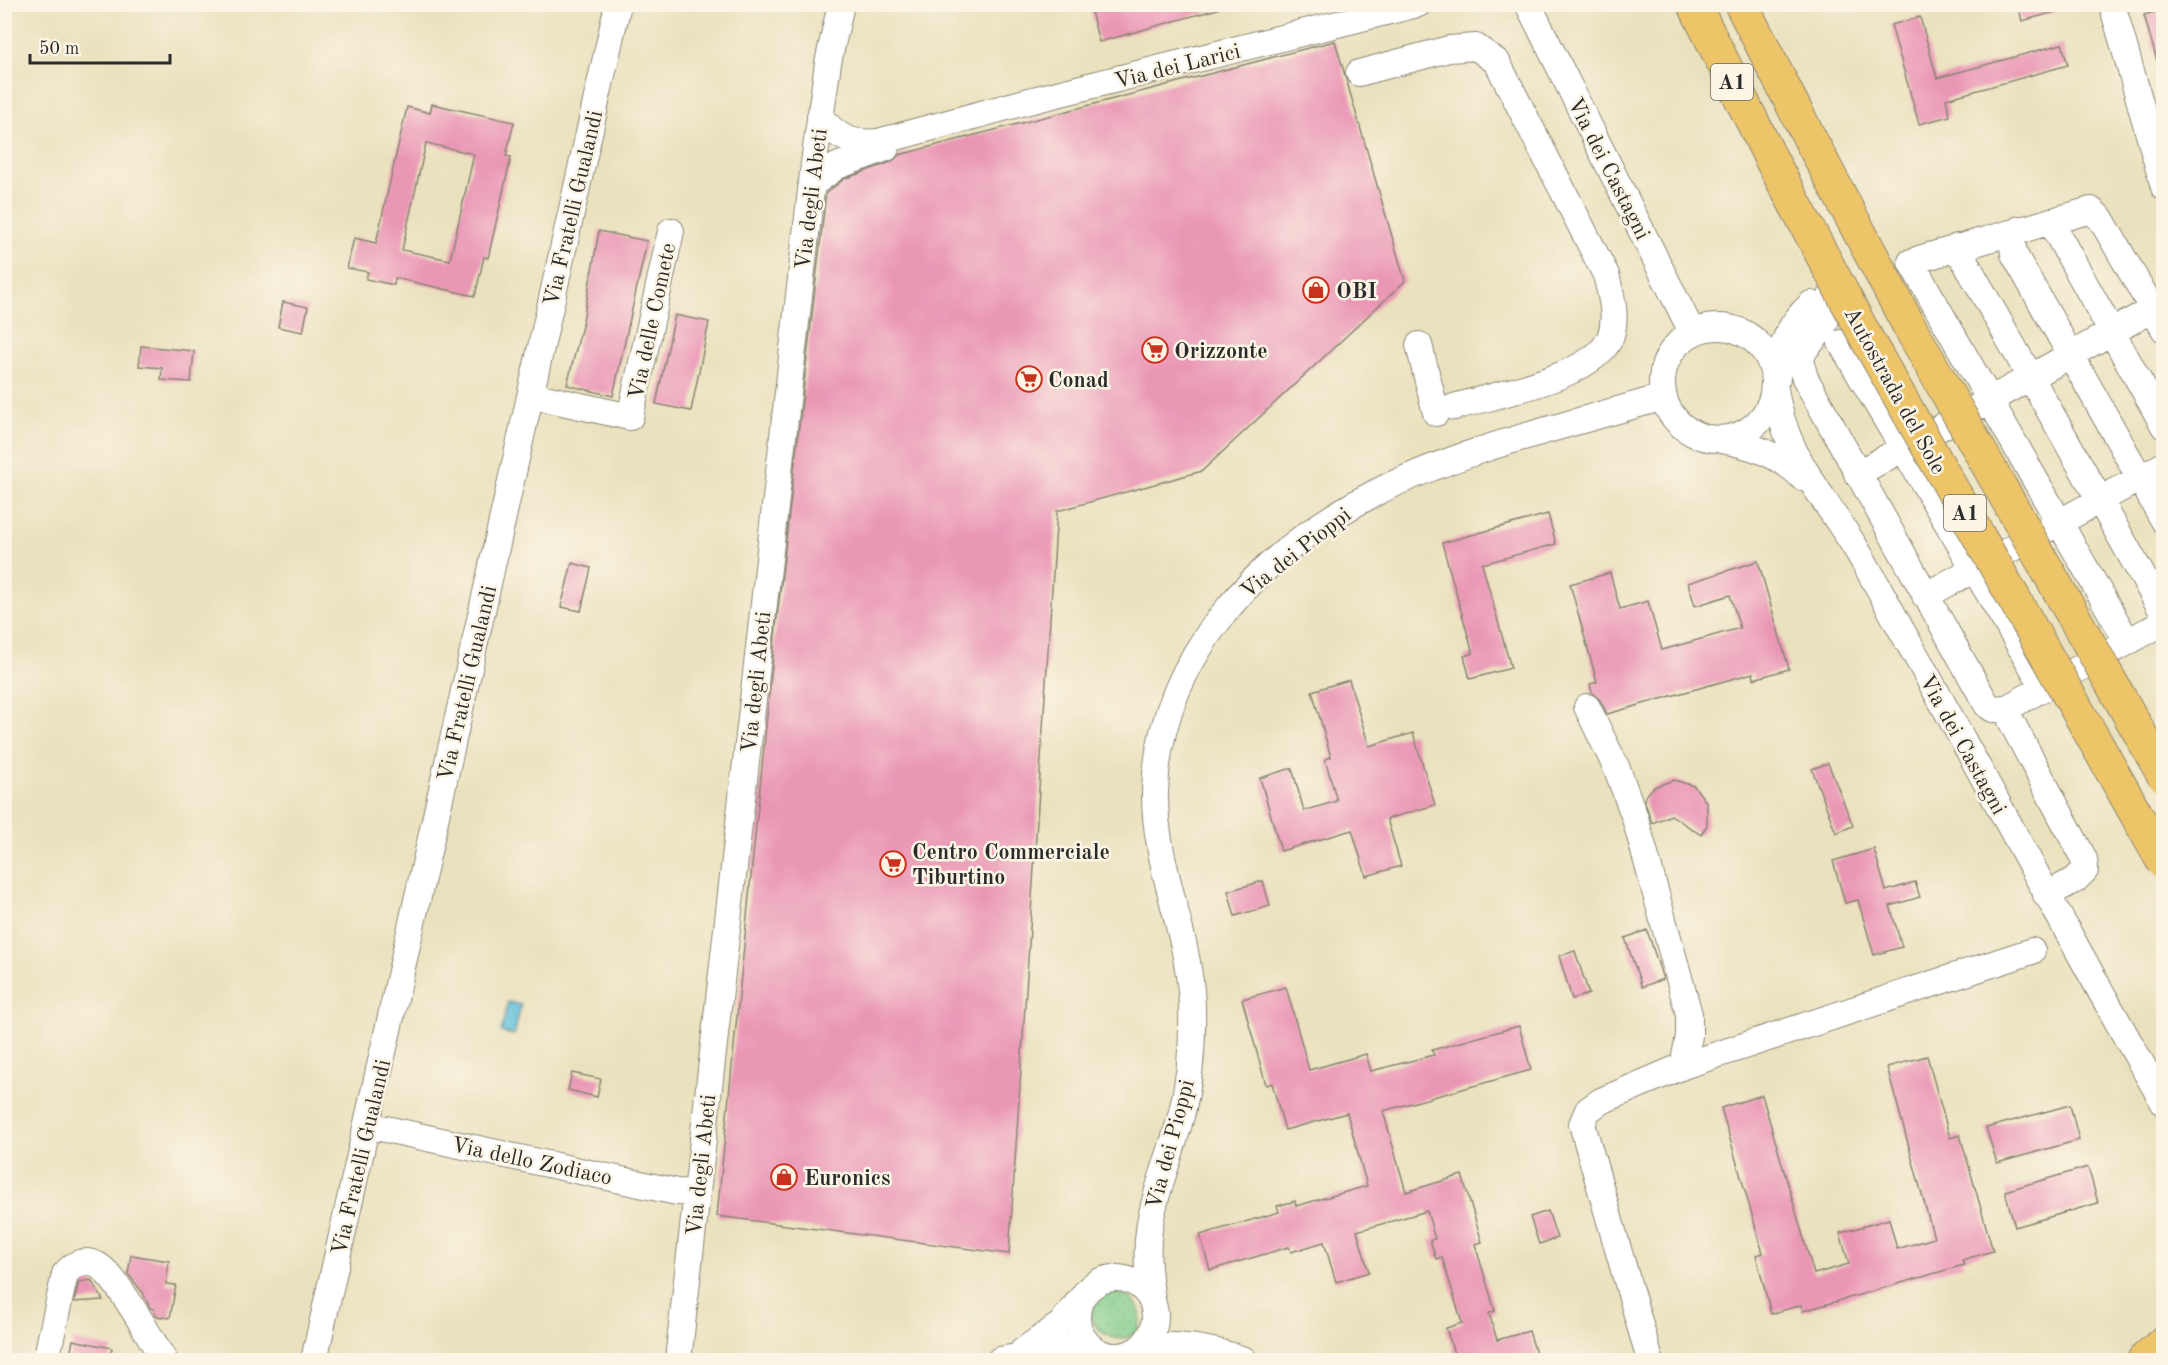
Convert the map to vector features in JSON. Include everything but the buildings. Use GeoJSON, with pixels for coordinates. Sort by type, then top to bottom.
{"type":"FeatureCollection","features":[{"type":"Feature","properties":{"kind":"main road","name":"Autostrada del Sole"},"geometry":{"type":"LineString","coordinates":[[1694,4],[1771,159],[1868,341],[2163,863]]}},
{"type":"Feature","properties":{"kind":"main road","name":"Autostrada del Sole"},"geometry":{"type":"LineString","coordinates":[[1741,4],[1908,324],[2163,776]]}},
{"type":"Feature","properties":{"kind":"main road"},"geometry":{"type":"LineString","coordinates":[[2144,1360],[2163,1342]]}},
{"type":"Feature","properties":{"kind":"street","name":"Via Fratelli Gualandi"},"geometry":{"type":"LineString","coordinates":[[314,1360],[618,4]]}},
{"type":"Feature","properties":{"kind":"street","name":"Via degli Abeti"},"geometry":{"type":"LineString","coordinates":[[678,1360],[811,185],[828,63],[841,4]]}},
{"type":"Feature","properties":{"kind":"street","name":"Via dei Larici"},"geometry":{"type":"LineString","coordinates":[[817,136],[832,131],[854,143],[878,142],[1418,4]]}},
{"type":"Feature","properties":{"kind":"street","name":"Via dei Castagni"},"geometry":{"type":"LineString","coordinates":[[1528,4],[1692,332],[1723,326],[1750,336],[1768,357],[1793,452],[1850,538],[2163,1103]]}},
{"type":"Feature","properties":{"kind":"street"},"geometry":{"type":"LineString","coordinates":[[2112,4],[2163,187]]}},
{"type":"Feature","properties":{"kind":"street"},"geometry":{"type":"LineString","coordinates":[[1359,73],[1449,49],[1476,47],[1497,62],[1606,275],[1613,310],[1612,330],[1605,346],[1592,361],[1570,372],[1445,410],[1419,345]]}},
{"type":"Feature","properties":{"kind":"street","name":"Via dei Larici"},"geometry":{"type":"LineString","coordinates":[[811,185],[837,166],[936,127]]}},
{"type":"Feature","properties":{"kind":"street"},"geometry":{"type":"LineString","coordinates":[[817,136],[829,153],[841,157],[861,158]]}},
{"type":"Feature","properties":{"kind":"street"},"geometry":{"type":"LineString","coordinates":[[1857,474],[1989,399],[2030,376],[2112,332],[2158,319],[2102,219],[2091,210],[1915,261],[1989,399],[2127,641]]}},
{"type":"Feature","properties":{"kind":"street"},"geometry":{"type":"LineString","coordinates":[[2050,221],[2163,426]]}},
{"type":"Feature","properties":{"kind":"street"},"geometry":{"type":"LineString","coordinates":[[2020,229],[2012,239],[2014,254],[2163,520]]}},
{"type":"Feature","properties":{"kind":"street","name":"Via delle Comete"},"geometry":{"type":"LineString","coordinates":[[531,395],[630,417],[670,231]]}},
{"type":"Feature","properties":{"kind":"street"},"geometry":{"type":"LineString","coordinates":[[1957,247],[2163,614]]}},
{"type":"Feature","properties":{"kind":"street"},"geometry":{"type":"LineString","coordinates":[[1712,439],[1730,438],[1755,424],[1771,402],[1782,343],[1791,324],[1820,301],[1824,325],[1802,351],[1801,362],[1809,387],[1987,705],[1993,709],[2007,708],[2163,622]]}},
{"type":"Feature","properties":{"kind":"street"},"geometry":{"type":"LineString","coordinates":[[1692,332],[1677,344],[1666,359],[1661,378],[1663,397],[1669,412],[1681,426],[1695,435],[1748,445],[1772,455],[1796,471],[1822,498]]}},
{"type":"Feature","properties":{"kind":"street"},"geometry":{"type":"LineString","coordinates":[[1840,343],[2044,687]]}},
{"type":"Feature","properties":{"kind":"street","name":"Via dei Pioppi"},"geometry":{"type":"LineString","coordinates":[[1148,1221],[1182,1113],[1192,1033],[1189,978],[1167,887],[1158,835],[1155,793],[1158,751],[1167,714],[1180,680],[1201,645],[1223,613],[1254,580],[1322,525],[1375,493],[1469,455],[1663,397]]}},
{"type":"Feature","properties":{"kind":"street"},"geometry":{"type":"LineString","coordinates":[[1925,596],[2163,465]]}},
{"type":"Feature","properties":{"kind":"street"},"geometry":{"type":"LineString","coordinates":[[1587,707],[1630,802],[1687,1002],[1689,1036],[1683,1066]]}},
{"type":"Feature","properties":{"kind":"street"},"geometry":{"type":"LineString","coordinates":[[2011,721],[2084,859],[2085,870],[2079,877],[2046,895]]}},
{"type":"Feature","properties":{"kind":"street"},"geometry":{"type":"LineString","coordinates":[[1650,1360],[1582,1124],[1588,1110],[1601,1101],[1683,1066],[2032,951]]}},
{"type":"Feature","properties":{"kind":"street","name":"Via dello Zodiaco"},"geometry":{"type":"LineString","coordinates":[[367,1125],[677,1192],[696,1193]]}},
{"type":"Feature","properties":{"kind":"street"},"geometry":{"type":"LineString","coordinates":[[1008,1358],[1060,1325],[1086,1292],[1122,1264],[1148,1221]]}},
{"type":"Feature","properties":{"kind":"street"},"geometry":{"type":"LineString","coordinates":[[1008,1358],[1072,1348],[1117,1356],[1130,1354],[1142,1347],[1154,1328],[1153,1302],[1145,1256],[1148,1221]]}},
{"type":"Feature","properties":{"kind":"street"},"geometry":{"type":"LineString","coordinates":[[46,1360],[65,1274],[70,1267],[84,1262],[103,1268],[164,1360]]}},
{"type":"Feature","properties":{"kind":"street"},"geometry":{"type":"LineString","coordinates":[[1104,1354],[1091,1348],[1082,1338],[1077,1325],[1077,1311],[1086,1292],[1113,1277],[1136,1282],[1176,1326],[1218,1351],[1244,1360]]}},
{"type":"Feature","properties":{"kind":"street"},"geometry":{"type":"LineString","coordinates":[[1142,1347],[1178,1346],[1218,1351]]}},
{"type":"Feature","properties":{"kind":"green space"},"geometry":{"type":"Polygon","coordinates":[[[1116,1292],[1132,1299],[1139,1308],[1140,1314],[1139,1326],[1130,1336],[1119,1339],[1107,1335],[1097,1327],[1091,1317],[1091,1307],[1098,1298],[1116,1292]]]}},
{"type":"Feature","properties":{"kind":"water"},"geometry":{"type":"Polygon","coordinates":[[[508,1002],[521,1005],[514,1035],[501,1032],[508,1002]]]}},
{"type":"Feature","properties":{"kind":"place","name":"OBI"},"geometry":{"type":"Point","coordinates":[1316,290]}},
{"type":"Feature","properties":{"kind":"place","name":"Orizzonte"},"geometry":{"type":"Point","coordinates":[1155,350]}},
{"type":"Feature","properties":{"kind":"place","name":"Conad"},"geometry":{"type":"Point","coordinates":[1029,379]}},
{"type":"Feature","properties":{"kind":"place","name":"Centro Commerciale Tiburtino"},"geometry":{"type":"Point","coordinates":[893,864]}},
{"type":"Feature","properties":{"kind":"place","name":"Euronics"},"geometry":{"type":"Point","coordinates":[784,1177]}}]}
